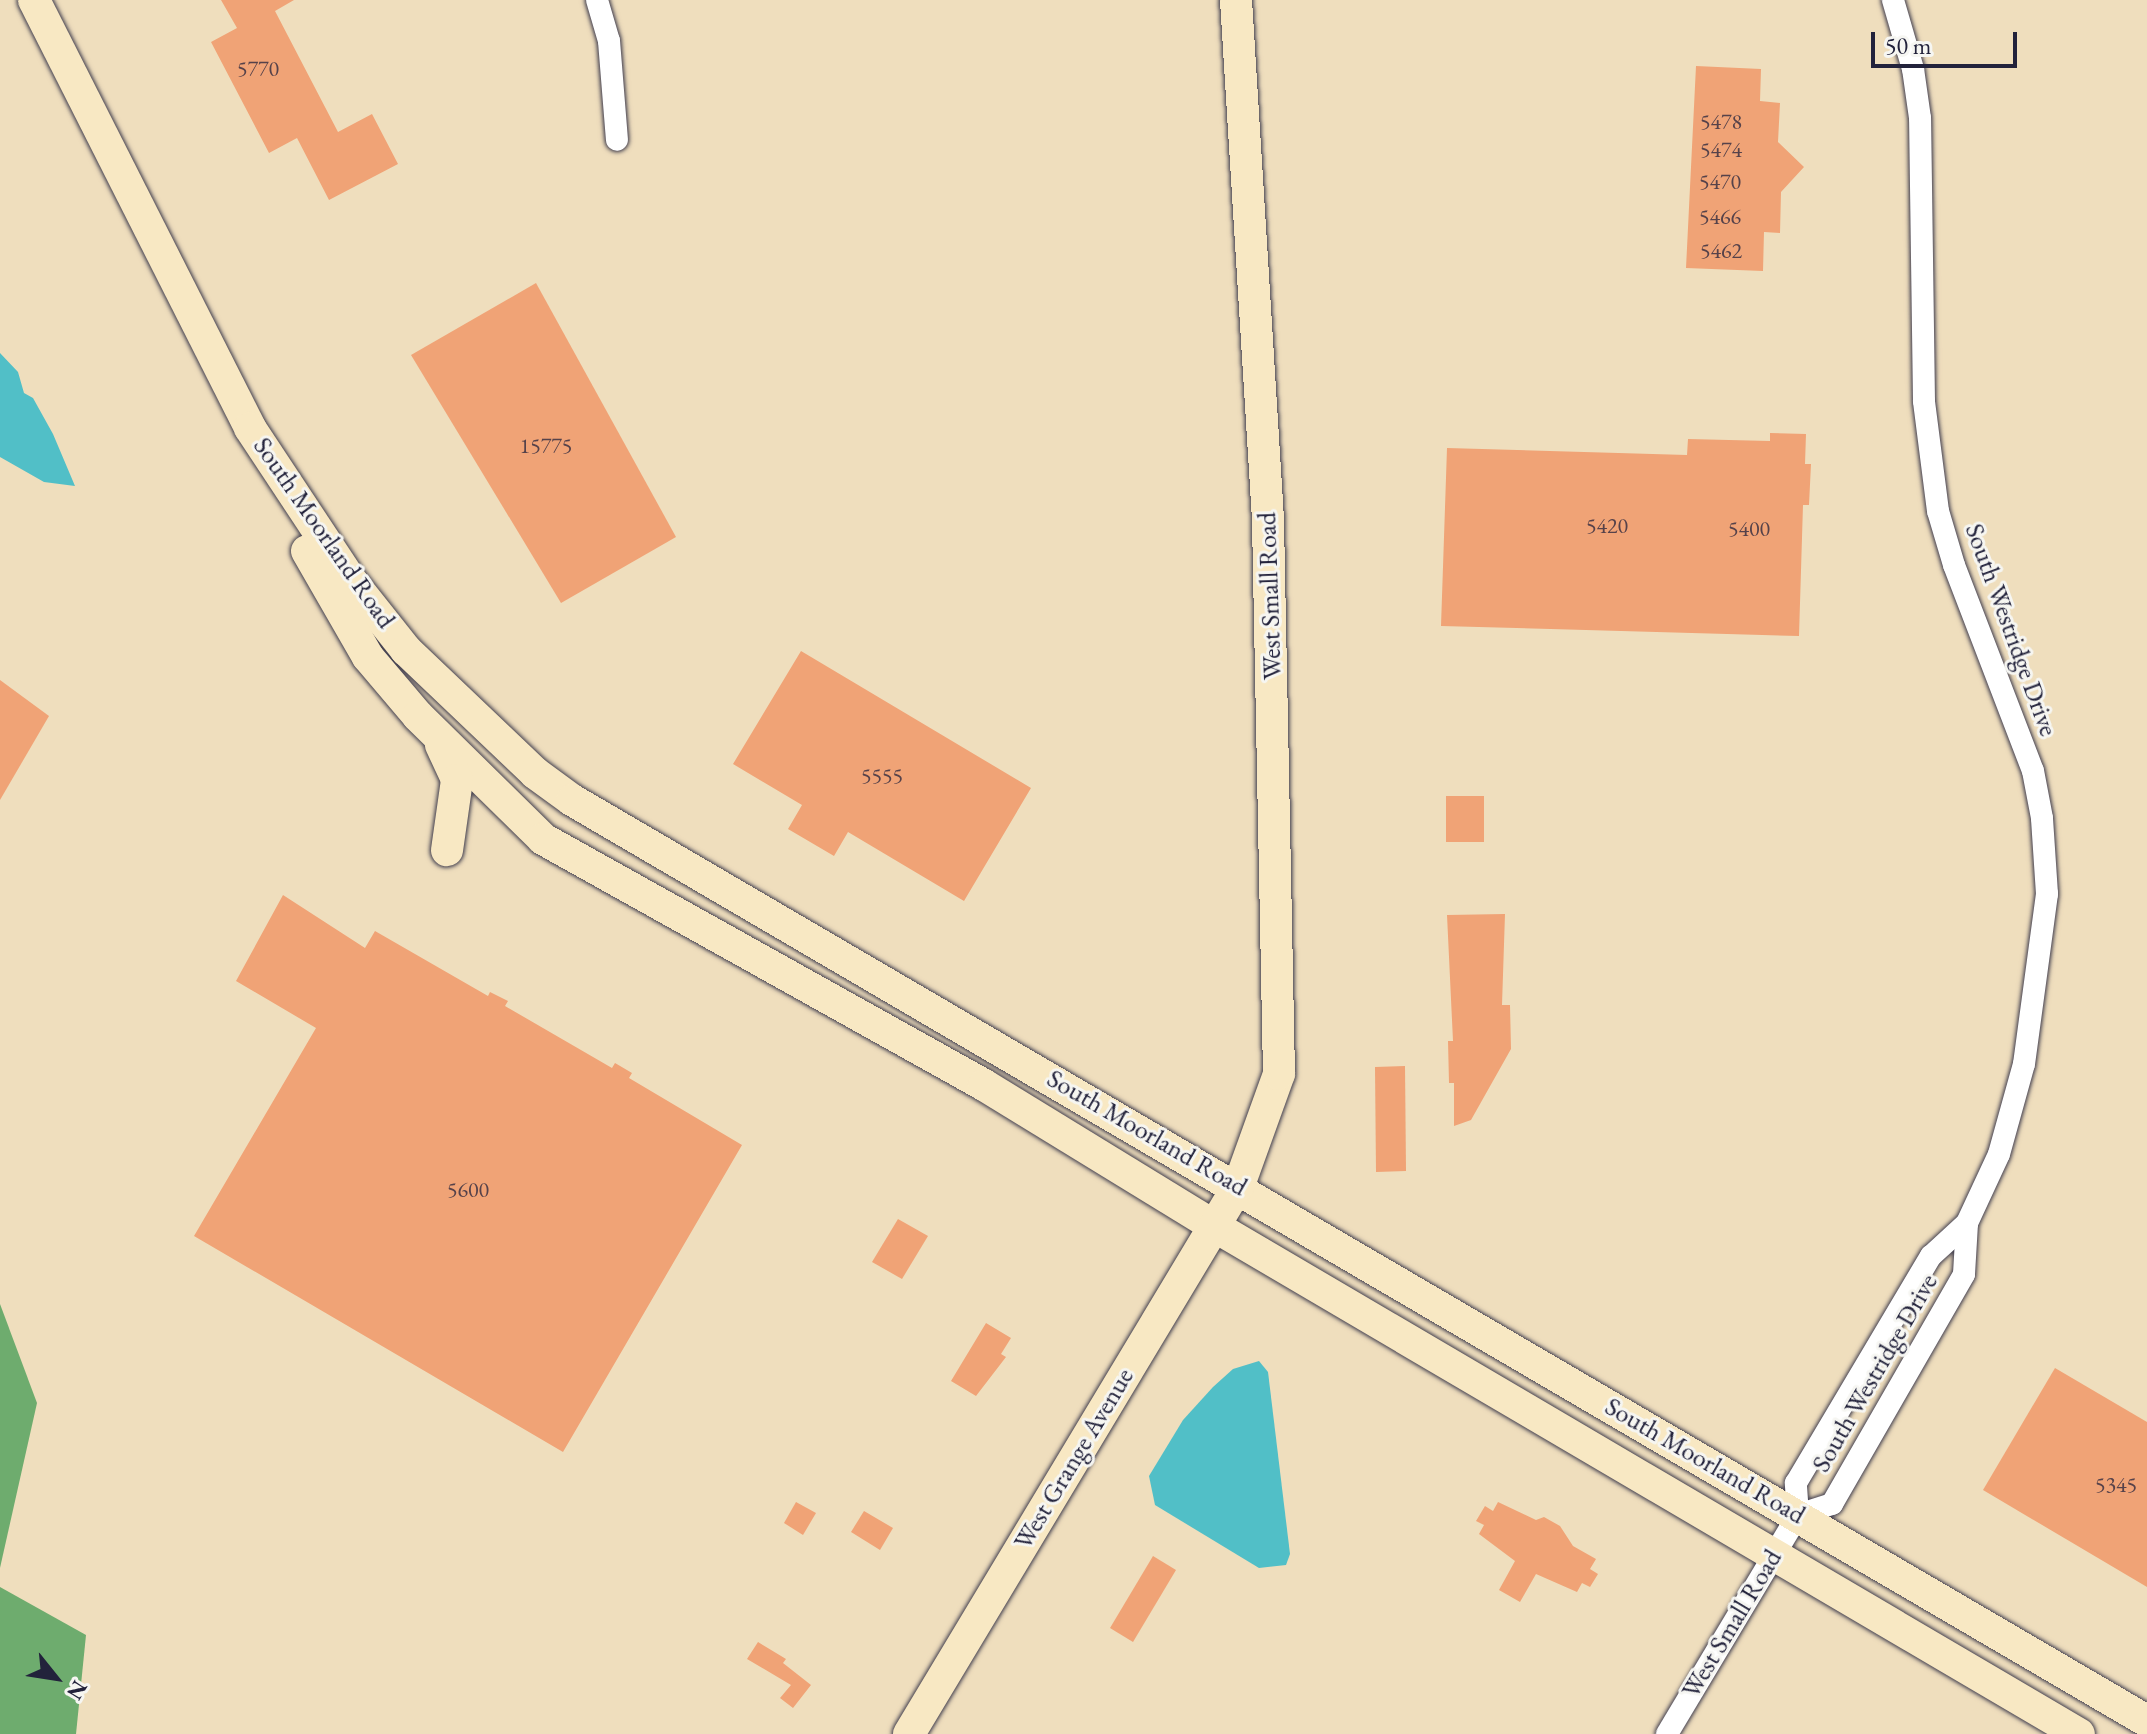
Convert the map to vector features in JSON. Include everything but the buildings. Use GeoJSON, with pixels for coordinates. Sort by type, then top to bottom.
{"type":"FeatureCollection","features":[{"type":"Feature","properties":{"kind":"main road","name":"South Moorland Road"},"geometry":{"type":"LineString","coordinates":[[34,0],[250,428],[352,582],[406,650],[535,773],[572,800],[1239,1185],[2147,1721]]}},
{"type":"Feature","properties":{"kind":"main road","name":"West Small Road"},"geometry":{"type":"LineString","coordinates":[[1236,0],[1268,519],[1280,1061],[1275,1097],[1239,1185]]}},
{"type":"Feature","properties":{"kind":"main road","name":"South Moorland Road"},"geometry":{"type":"LineString","coordinates":[[250,428],[262,471],[368,657],[434,731],[543,839],[984,1085],[1214,1226],[2079,1734]]}},
{"type":"Feature","properties":{"kind":"main road"},"geometry":{"type":"LineString","coordinates":[[434,731],[457,780],[447,850]]}},
{"type":"Feature","properties":{"kind":"main road","name":"West Grange Avenue"},"geometry":{"type":"LineString","coordinates":[[909,1734],[1239,1185]]}},
{"type":"Feature","properties":{"kind":"street"},"geometry":{"type":"LineString","coordinates":[[597,0],[609,41],[617,140]]}},
{"type":"Feature","properties":{"kind":"street","name":"South Westridge Drive"},"geometry":{"type":"LineString","coordinates":[[1893,0],[1913,69],[1920,118],[1924,401],[1938,511],[1954,565],[2019,725],[2033,771],[2046,857],[2044,932],[2024,1064],[1999,1154],[1967,1223],[1964,1274],[1832,1504],[1798,1515],[1796,1483],[1931,1256],[1967,1223]]}},
{"type":"Feature","properties":{"kind":"street","name":"West Small Road"},"geometry":{"type":"LineString","coordinates":[[1667,1734],[1798,1515]]}},
{"type":"Feature","properties":{"kind":"green space"},"geometry":{"type":"Polygon","coordinates":[[[0,1304],[37,1403],[0,1568],[0,1304]]]}},
{"type":"Feature","properties":{"kind":"green space"},"geometry":{"type":"Polygon","coordinates":[[[0,1587],[86,1635],[76,1734],[0,1734],[0,1587]]]}},
{"type":"Feature","properties":{"kind":"water"},"geometry":{"type":"Polygon","coordinates":[[[0,353],[18,372],[24,393],[33,398],[53,434],[75,486],[44,482],[0,457],[0,353]]]}},
{"type":"Feature","properties":{"kind":"water"},"geometry":{"type":"Polygon","coordinates":[[[1259,1361],[1268,1372],[1290,1554],[1286,1565],[1259,1568],[1155,1505],[1149,1476],[1183,1420],[1213,1387],[1233,1369],[1259,1361]]]}}]}
